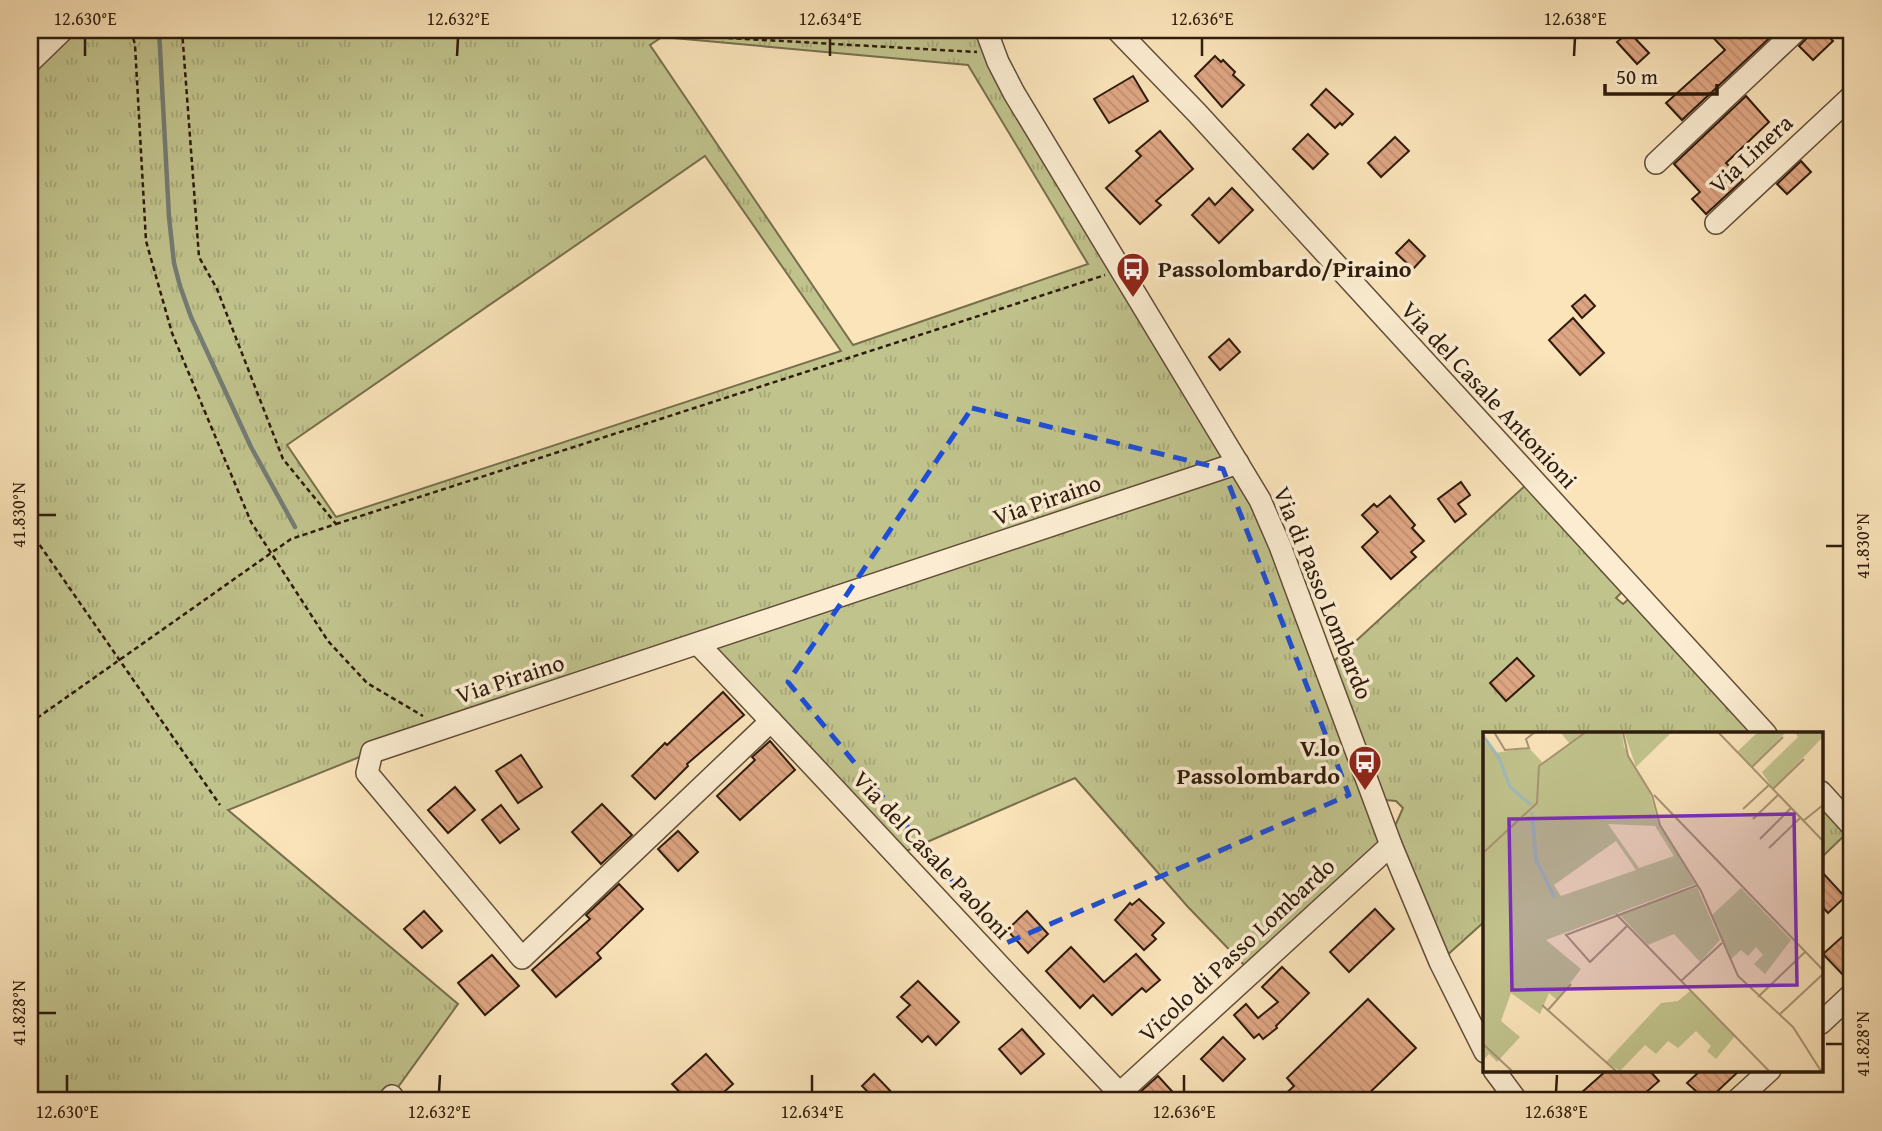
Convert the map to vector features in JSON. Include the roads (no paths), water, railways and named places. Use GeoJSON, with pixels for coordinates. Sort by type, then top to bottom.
{"type":"FeatureCollection","features":[{"type":"Feature","properties":{"kind":"street"},"geometry":{"type":"LineString","coordinates":[[30,62],[63,30]]}},
{"type":"Feature","properties":{"kind":"street","name":"Via di Passo Lombardo"},"geometry":{"type":"LineString","coordinates":[[986,30],[1014,93],[1260,500],[1280,546],[1391,845],[1440,962],[1483,1048]]}},
{"type":"Feature","properties":{"kind":"street","name":"Via del Casale Antonioni"},"geometry":{"type":"LineString","coordinates":[[1117,30],[1198,114],[1764,732]]}},
{"type":"Feature","properties":{"kind":"street"},"geometry":{"type":"LineString","coordinates":[[1656,163],[1797,30]]}},
{"type":"Feature","properties":{"kind":"street","name":"Via Linera"},"geometry":{"type":"LineString","coordinates":[[1716,223],[1852,96]]}},
{"type":"Feature","properties":{"kind":"street","name":"Via Piraino"},"geometry":{"type":"LineString","coordinates":[[771,721],[522,958],[368,774],[372,752],[1238,463]]}},
{"type":"Feature","properties":{"kind":"street","name":"Via del Casale Paoloni"},"geometry":{"type":"LineString","coordinates":[[699,645],[898,855],[1074,1048],[1123,1097]]}},
{"type":"Feature","properties":{"kind":"street"},"geometry":{"type":"LineString","coordinates":[[1822,793],[1852,826]]}},
{"type":"Feature","properties":{"kind":"street","name":"Vicolo di Passo Lombardo"},"geometry":{"type":"LineString","coordinates":[[1123,1097],[1391,845]]}},
{"type":"Feature","properties":{"kind":"street"},"geometry":{"type":"LineString","coordinates":[[1822,1022],[1852,994]]}},
{"type":"Feature","properties":{"kind":"street"},"geometry":{"type":"LineString","coordinates":[[1495,1072],[1517,1101]]}},
{"type":"Feature","properties":{"kind":"street"},"geometry":{"type":"LineString","coordinates":[[1736,1101],[1768,1072]]}},
{"type":"Feature","properties":{"kind":"waterway"},"geometry":{"type":"LineString","coordinates":[[159,30],[169,217],[174,263],[180,286],[191,317],[251,447],[295,527]]}},
{"type":"Feature","properties":{"kind":"place","name":"Passolombardo/Piraino"},"geometry":{"type":"Point","coordinates":[1133,299]}},
{"type":"Feature","properties":{"kind":"place","name":"V.lo Passolombardo"},"geometry":{"type":"Point","coordinates":[1365,792]}}]}
